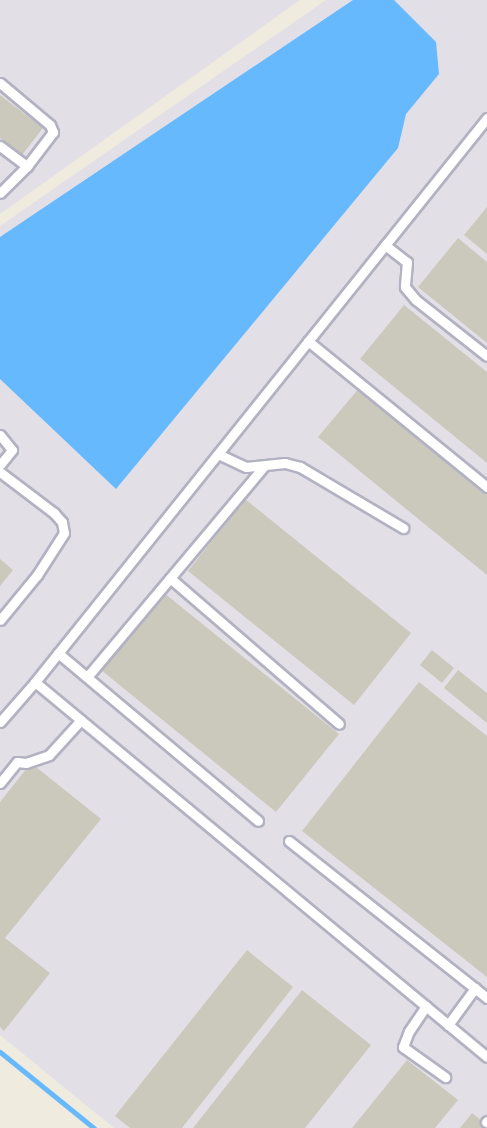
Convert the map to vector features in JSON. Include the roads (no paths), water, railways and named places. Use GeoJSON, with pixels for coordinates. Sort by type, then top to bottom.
{"type":"FeatureCollection","features":[{"type":"Feature","properties":{"kind":"lane"},"geometry":{"type":"LineString","coordinates":[[0,83],[50,125],[53,132],[27,166],[0,192]]}},
{"type":"Feature","properties":{"kind":"lane"},"geometry":{"type":"LineString","coordinates":[[0,722],[35,682],[385,245],[483,131],[487,118]]}},
{"type":"Feature","properties":{"kind":"lane"},"geometry":{"type":"LineString","coordinates":[[0,146],[27,166]]}},
{"type":"Feature","properties":{"kind":"lane"},"geometry":{"type":"LineString","coordinates":[[385,245],[407,262],[405,287],[416,300],[487,356]]}},
{"type":"Feature","properties":{"kind":"lane"},"geometry":{"type":"LineString","coordinates":[[308,341],[487,487]]}},
{"type":"Feature","properties":{"kind":"lane"},"geometry":{"type":"LineString","coordinates":[[0,435],[12,450],[0,465]]}},
{"type":"Feature","properties":{"kind":"lane"},"geometry":{"type":"LineString","coordinates":[[218,454],[246,467],[285,463],[300,467],[403,528]]}},
{"type":"Feature","properties":{"kind":"lane"},"geometry":{"type":"LineString","coordinates":[[87,677],[264,466]]}},
{"type":"Feature","properties":{"kind":"lane"},"geometry":{"type":"LineString","coordinates":[[0,472],[54,513],[62,522],[64,533],[38,574],[0,620]]}},
{"type":"Feature","properties":{"kind":"lane"},"geometry":{"type":"LineString","coordinates":[[170,578],[339,724]]}},
{"type":"Feature","properties":{"kind":"lane"},"geometry":{"type":"LineString","coordinates":[[58,653],[258,821]]}},
{"type":"Feature","properties":{"kind":"lane"},"geometry":{"type":"LineString","coordinates":[[35,682],[487,1057]]}},
{"type":"Feature","properties":{"kind":"lane"},"geometry":{"type":"LineString","coordinates":[[0,783],[17,762],[26,763],[49,755],[81,720]]}},
{"type":"Feature","properties":{"kind":"lane"},"geometry":{"type":"LineString","coordinates":[[289,841],[487,998]]}},
{"type":"Feature","properties":{"kind":"lane"},"geometry":{"type":"LineString","coordinates":[[448,1025],[475,988]]}},
{"type":"Feature","properties":{"kind":"lane"},"geometry":{"type":"LineString","coordinates":[[426,1006],[409,1030],[403,1047],[445,1077]]}},
{"type":"Feature","properties":{"kind":"water"},"geometry":{"type":"Polygon","coordinates":[[[353,0],[394,0],[436,42],[439,74],[406,114],[398,148],[116,489],[0,379],[0,237],[353,0]]]}},
{"type":"Feature","properties":{"kind":"waterway"},"geometry":{"type":"LineString","coordinates":[[0,1052],[94,1128]]}}]}
